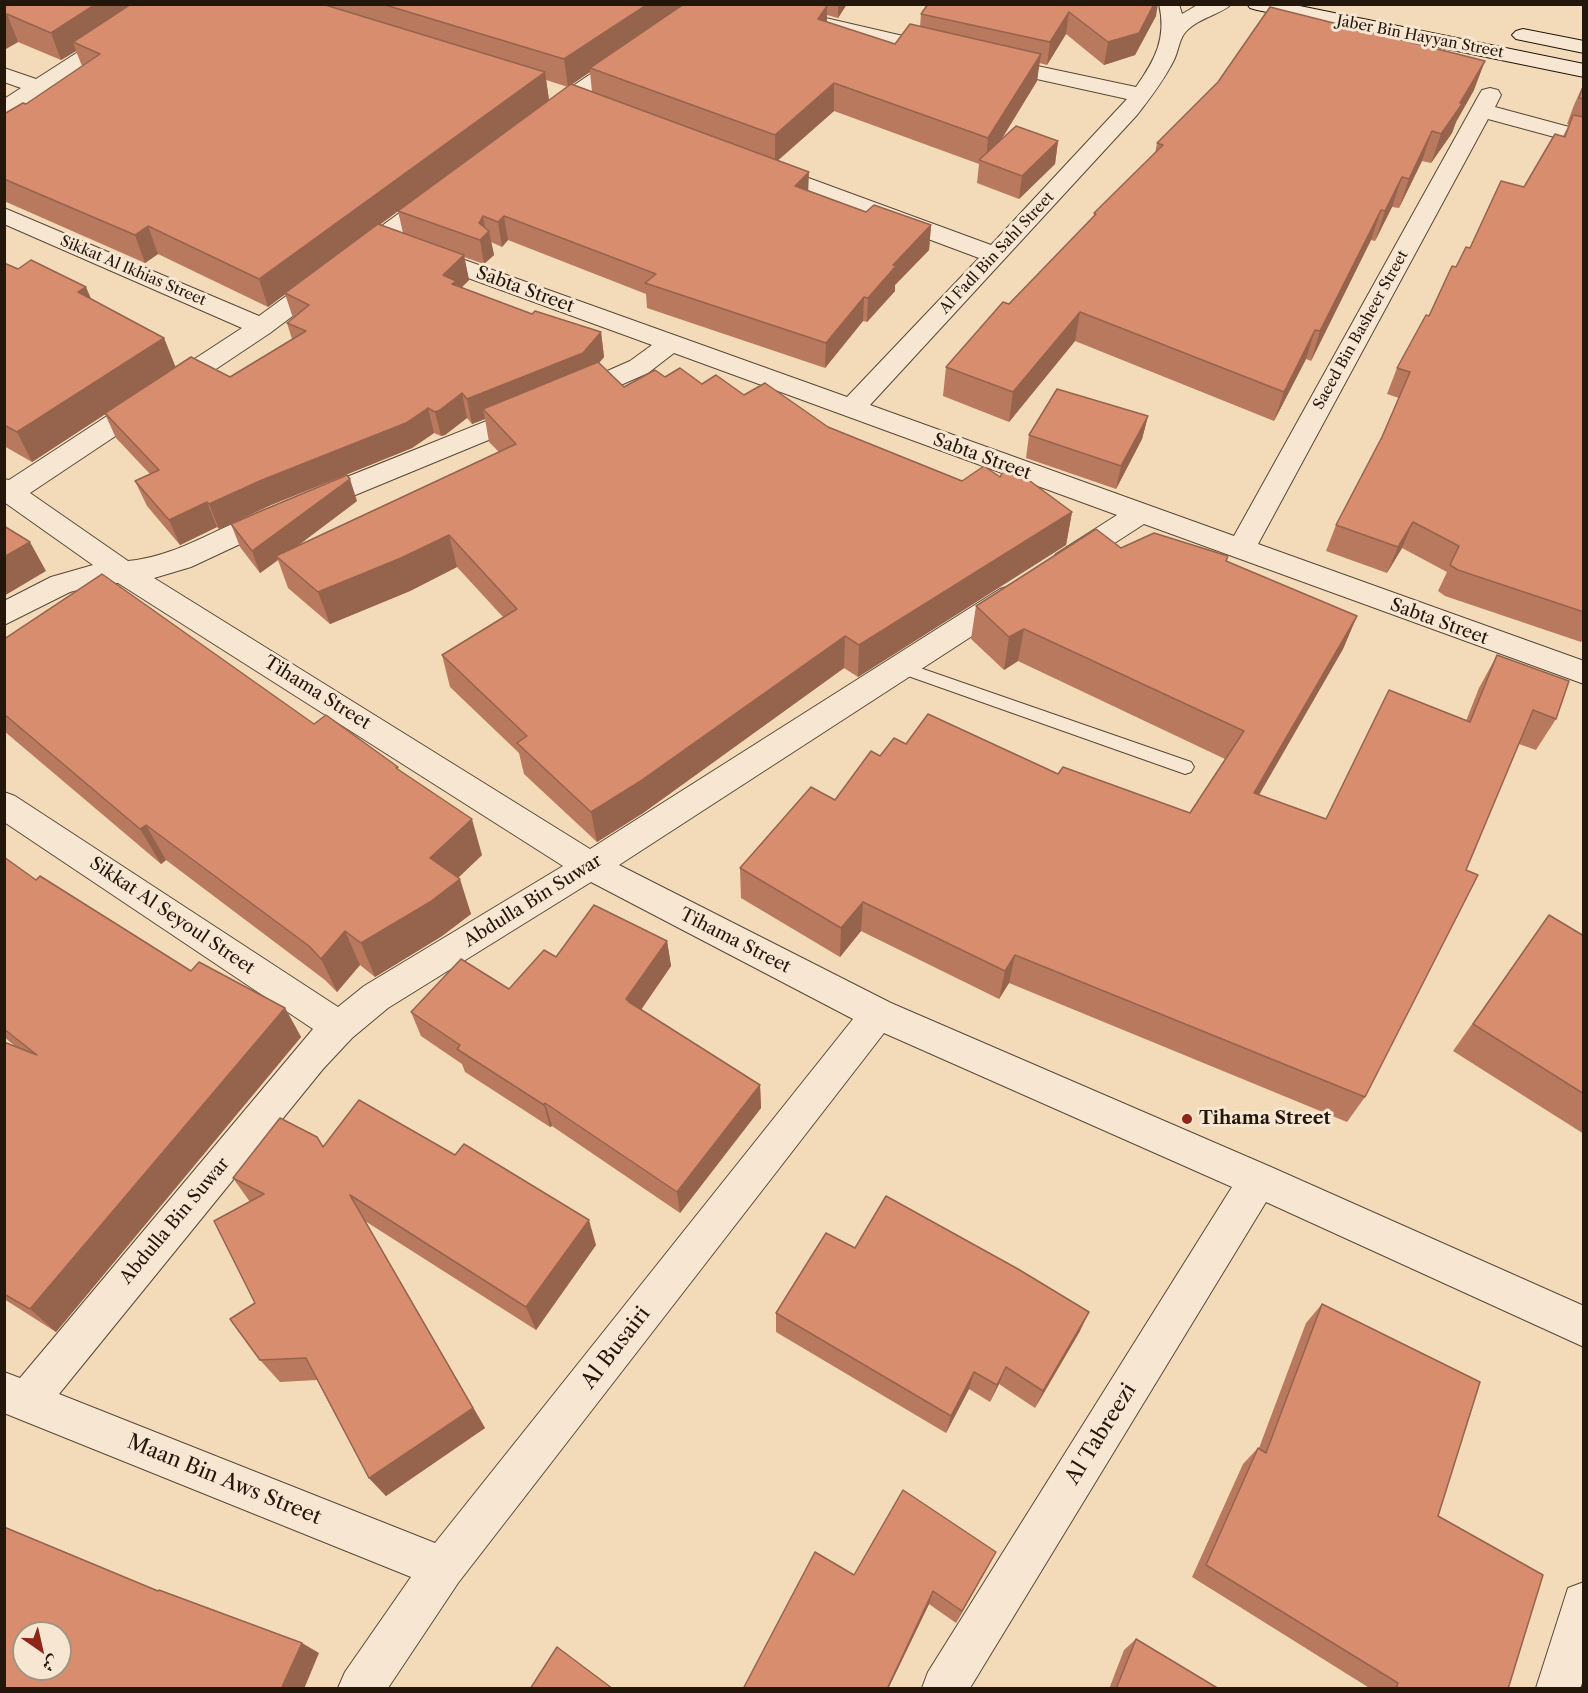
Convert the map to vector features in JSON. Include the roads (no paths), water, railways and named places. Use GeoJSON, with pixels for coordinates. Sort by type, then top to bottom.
{"type":"FeatureCollection","features":[{"type":"Feature","properties":{"kind":"street"},"geometry":{"type":"LineString","coordinates":[[4,109],[168,4]]}},
{"type":"Feature","properties":{"kind":"street"},"geometry":{"type":"LineString","coordinates":[[736,4],[1140,95]]}},
{"type":"Feature","properties":{"kind":"street"},"geometry":{"type":"LineString","coordinates":[[1169,4],[1174,16],[1174,33]]}},
{"type":"Feature","properties":{"kind":"street","name":"Al Fadl Bin Sahl Street"},"geometry":{"type":"LineString","coordinates":[[851,409],[1106,138],[1155,75],[1174,33],[1184,21],[1199,12],[1221,4]]}},
{"type":"Feature","properties":{"kind":"street","name":"Jaber Bin Hayyan Street"},"geometry":{"type":"LineString","coordinates":[[1257,4],[1584,71]]}},
{"type":"Feature","properties":{"kind":"street","name":"Jaber Bin Hayyan Street"},"geometry":{"type":"LineString","coordinates":[[1356,4],[1390,11]]}},
{"type":"Feature","properties":{"kind":"street"},"geometry":{"type":"LineString","coordinates":[[1538,38],[1584,30]]}},
{"type":"Feature","properties":{"kind":"street","name":"Jaber Bin Hayyan Street"},"geometry":{"type":"LineString","coordinates":[[1503,32],[1584,47]]}},
{"type":"Feature","properties":{"kind":"street"},"geometry":{"type":"LineString","coordinates":[[533,125],[651,44]]}},
{"type":"Feature","properties":{"kind":"street"},"geometry":{"type":"LineString","coordinates":[[4,74],[37,87]]}},
{"type":"Feature","properties":{"kind":"street","name":"Saeed Bin Basheer Street"},"geometry":{"type":"LineString","coordinates":[[1240,550],[1486,103],[1584,138]]}},
{"type":"Feature","properties":{"kind":"street"},"geometry":{"type":"LineString","coordinates":[[749,164],[994,255]]}},
{"type":"Feature","properties":{"kind":"street"},"geometry":{"type":"LineString","coordinates":[[8,490],[261,327],[457,182]]}},
{"type":"Feature","properties":{"kind":"street","name":"Sikkat Al Ikhias Street"},"geometry":{"type":"LineString","coordinates":[[4,215],[261,327]]}},
{"type":"Feature","properties":{"kind":"street","name":"Sabta Street"},"geometry":{"type":"LineString","coordinates":[[381,238],[1584,673]]}},
{"type":"Feature","properties":{"kind":"street"},"geometry":{"type":"LineString","coordinates":[[4,614],[62,584],[100,574],[162,567],[182,560],[258,524],[619,377],[648,362],[671,342]]}},
{"type":"Feature","properties":{"kind":"street","name":"Tihama Street"},"geometry":{"type":"LineString","coordinates":[[8,490],[125,572],[590,866],[878,1014],[1258,1180],[1584,1327]]}},
{"type":"Feature","properties":{"kind":"street","name":"Abdulla Bin Suwar"},"geometry":{"type":"LineString","coordinates":[[16,1397],[310,1058],[339,1027],[376,997],[590,866],[1139,514]]}},
{"type":"Feature","properties":{"kind":"street","name":"Sikkat Al Seyoul Street"},"geometry":{"type":"LineString","coordinates":[[4,805],[339,1027]]}},
{"type":"Feature","properties":{"kind":"street","name":"Al Busairi"},"geometry":{"type":"LineString","coordinates":[[362,1689],[443,1568],[878,1014]]}},
{"type":"Feature","properties":{"kind":"street","name":"Al Tabreezi"},"geometry":{"type":"LineString","coordinates":[[944,1689],[1258,1180]]}},
{"type":"Feature","properties":{"kind":"street","name":"Maan Bin Aws Street"},"geometry":{"type":"LineString","coordinates":[[16,1397],[443,1568]]}},
{"type":"Feature","properties":{"kind":"street"},"geometry":{"type":"LineString","coordinates":[[1558,1689],[1584,1604]]}},
{"type":"Feature","properties":{"kind":"lane"},"geometry":{"type":"LineString","coordinates":[[900,667],[1185,767]]}},
{"type":"Feature","properties":{"kind":"place","name":"Tihama Street"},"geometry":{"type":"Point","coordinates":[1187,1119]}}]}
